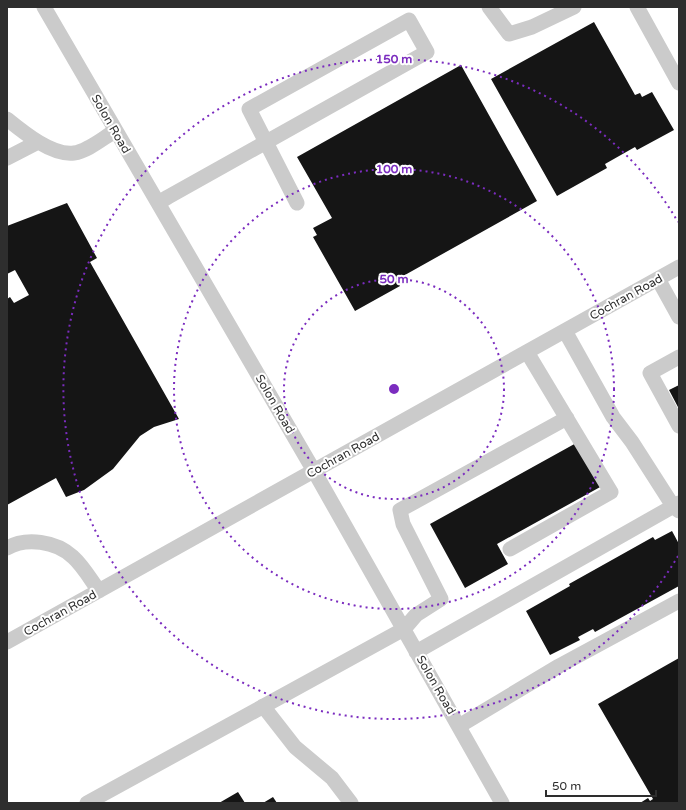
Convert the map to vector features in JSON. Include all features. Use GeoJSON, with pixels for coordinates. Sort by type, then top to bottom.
{"type":"FeatureCollection","features":[{"type":"Feature","properties":{"kind":"street","name":"Solon Road"},"geometry":{"type":"LineString","coordinates":[[44,7],[314,471],[502,803]]}},
{"type":"Feature","properties":{"kind":"street"},"geometry":{"type":"LineString","coordinates":[[489,7],[509,34],[532,27],[545,13],[574,7]]}},
{"type":"Feature","properties":{"kind":"street"},"geometry":{"type":"LineString","coordinates":[[637,7],[679,84]]}},
{"type":"Feature","properties":{"kind":"street"},"geometry":{"type":"LineString","coordinates":[[158,203],[266,142],[428,52],[409,20],[249,109],[266,142],[297,203]]}},
{"type":"Feature","properties":{"kind":"street"},"geometry":{"type":"LineString","coordinates":[[7,119],[38,142],[66,153],[74,153],[82,150],[115,131]]}},
{"type":"Feature","properties":{"kind":"street"},"geometry":{"type":"LineString","coordinates":[[7,158],[38,142]]}},
{"type":"Feature","properties":{"kind":"street","name":"Cochran Road"},"geometry":{"type":"LineString","coordinates":[[7,642],[679,267]]}},
{"type":"Feature","properties":{"kind":"street"},"geometry":{"type":"LineString","coordinates":[[658,279],[679,317]]}},
{"type":"Feature","properties":{"kind":"street"},"geometry":{"type":"LineString","coordinates":[[416,652],[677,507],[613,417],[564,331]]}},
{"type":"Feature","properties":{"kind":"street"},"geometry":{"type":"LineString","coordinates":[[510,549],[611,492],[527,352]]}},
{"type":"Feature","properties":{"kind":"street"},"geometry":{"type":"LineString","coordinates":[[679,357],[650,373],[679,426]]}},
{"type":"Feature","properties":{"kind":"street"},"geometry":{"type":"LineString","coordinates":[[87,803],[404,629],[416,615],[441,599],[403,524],[400,510],[566,418]]}},
{"type":"Feature","properties":{"kind":"street"},"geometry":{"type":"LineString","coordinates":[[7,548],[16,543],[47,542],[72,556],[99,591]]}},
{"type":"Feature","properties":{"kind":"street"},"geometry":{"type":"LineString","coordinates":[[458,726],[559,666],[679,601]]}},
{"type":"Feature","properties":{"kind":"street"},"geometry":{"type":"LineString","coordinates":[[263,706],[295,747],[332,778],[351,803]]}},
{"type":"Feature","properties":{"kind":"building"},"geometry":{"type":"Polygon","coordinates":[[[594,22],[635,95],[640,93],[642,97],[652,92],[674,130],[637,150],[635,147],[605,164],[607,168],[557,196],[491,79],[594,22]]]}},
{"type":"Feature","properties":{"kind":"building"},"geometry":{"type":"Polygon","coordinates":[[[461,65],[537,201],[396,280],[400,286],[355,311],[313,237],[317,235],[313,228],[332,218],[297,157],[461,65]]]}},
{"type":"Feature","properties":{"kind":"building"},"geometry":{"type":"Polygon","coordinates":[[[67,203],[97,258],[90,262],[179,419],[154,427],[140,436],[113,469],[84,490],[66,497],[56,478],[7,505],[7,299],[10,297],[14,303],[29,295],[15,270],[7,274],[7,226],[67,203]]]}},
{"type":"Feature","properties":{"kind":"building"},"geometry":{"type":"Polygon","coordinates":[[[679,385],[679,409],[669,390],[679,385]]]}},
{"type":"Feature","properties":{"kind":"building"},"geometry":{"type":"Polygon","coordinates":[[[578,442],[602,486],[497,544],[508,564],[465,588],[430,524],[578,442]]]}},
{"type":"Feature","properties":{"kind":"building"},"geometry":{"type":"Polygon","coordinates":[[[672,531],[679,544],[679,586],[595,632],[593,629],[578,637],[580,640],[550,655],[526,611],[570,586],[569,584],[653,537],[655,540],[672,531]]]}},
{"type":"Feature","properties":{"kind":"building"},"geometry":{"type":"Polygon","coordinates":[[[679,658],[679,803],[640,803],[648,798],[650,801],[653,799],[598,704],[679,658]]]}},
{"type":"Feature","properties":{"kind":"building"},"geometry":{"type":"Polygon","coordinates":[[[238,792],[245,803],[219,803],[238,792]]]}},
{"type":"Feature","properties":{"kind":"building"},"geometry":{"type":"Polygon","coordinates":[[[273,797],[277,803],[263,803],[273,797]]]}}]}
